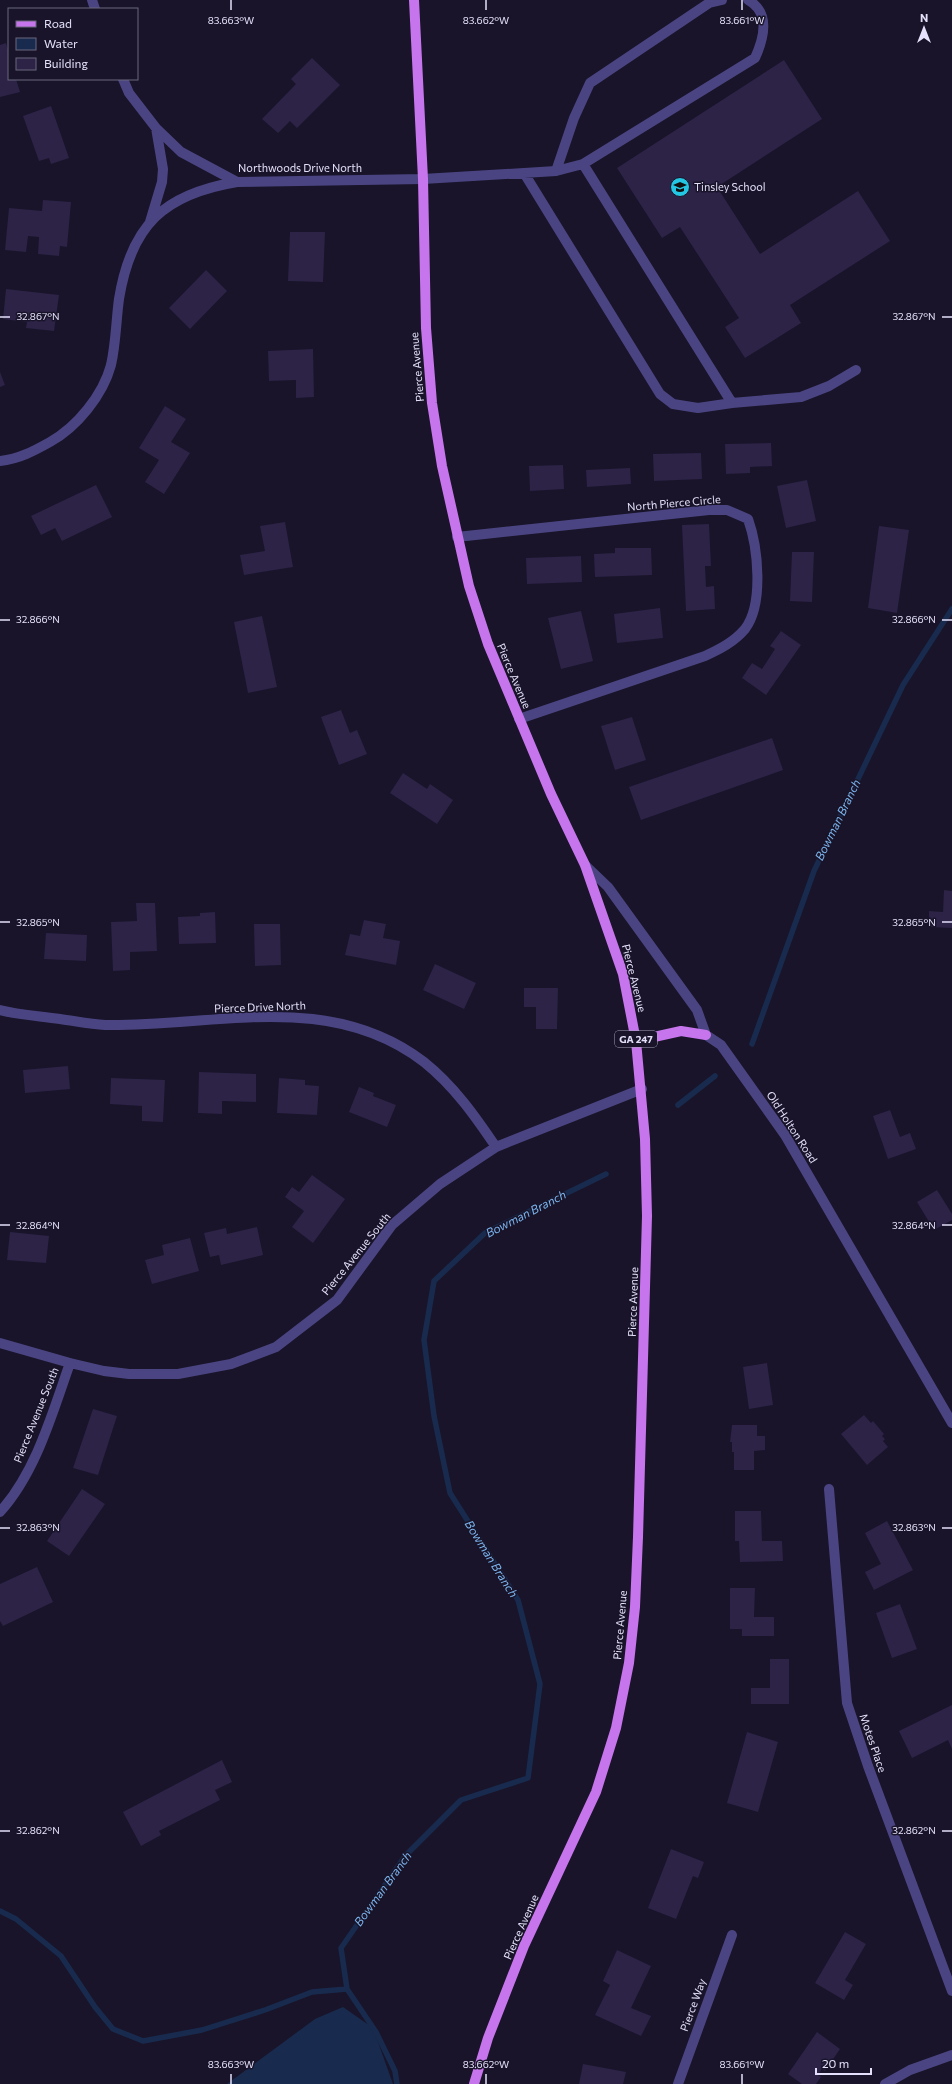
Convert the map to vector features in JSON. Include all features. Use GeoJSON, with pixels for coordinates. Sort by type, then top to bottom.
{"type":"FeatureCollection","features":[{"type":"Feature","properties":{"kind":"main road","name":"Pierce Avenue"},"geometry":{"type":"LineString","coordinates":[[414,0],[423,179],[426,328],[432,403],[442,466],[469,586],[488,644],[551,794],[585,864],[623,974],[636,1041],[642,1089],[645,1139],[647,1216],[638,1537],[635,1607],[629,1663],[616,1728],[596,1792],[524,1946],[488,2038],[474,2084]]}},
{"type":"Feature","properties":{"kind":"main road"},"geometry":{"type":"LineString","coordinates":[[636,1041],[681,1031],[692,1031],[706,1035]]}},
{"type":"Feature","properties":{"kind":"street"},"geometry":{"type":"LineString","coordinates":[[556,171],[574,118],[590,84],[709,3],[722,0]]}},
{"type":"Feature","properties":{"kind":"street","name":"Northwoods Drive North"},"geometry":{"type":"LineString","coordinates":[[123,80],[129,93],[156,128],[181,152],[237,182],[423,179],[556,171],[583,164],[755,58],[761,43],[764,23],[757,5],[748,0]]}},
{"type":"Feature","properties":{"kind":"street"},"geometry":{"type":"LineString","coordinates":[[150,222],[162,182],[163,169],[156,128]]}},
{"type":"Feature","properties":{"kind":"street"},"geometry":{"type":"LineString","coordinates":[[583,164],[732,403]]}},
{"type":"Feature","properties":{"kind":"street"},"geometry":{"type":"LineString","coordinates":[[524,173],[660,394],[673,404],[698,408],[732,403],[800,397],[829,386],[856,370]]}},
{"type":"Feature","properties":{"kind":"street"},"geometry":{"type":"LineString","coordinates":[[0,461],[26,455],[60,436],[80,419],[96,397],[110,366],[125,269],[134,247],[150,222],[172,202],[196,191],[237,182]]}},
{"type":"Feature","properties":{"kind":"street","name":"North Pierce Circle"},"geometry":{"type":"LineString","coordinates":[[457,537],[709,510],[727,510],[748,519],[754,536],[757,573],[754,611],[745,628],[729,644],[705,656],[519,719]]}},
{"type":"Feature","properties":{"kind":"street"},"geometry":{"type":"LineString","coordinates":[[585,864],[608,887],[697,1010],[706,1035]]}},
{"type":"Feature","properties":{"kind":"street","name":"Pierce Drive North"},"geometry":{"type":"LineString","coordinates":[[0,1010],[104,1025],[281,1016],[311,1017],[351,1025],[399,1046],[424,1062],[452,1088],[466,1104],[496,1147]]}},
{"type":"Feature","properties":{"kind":"street","name":"Old Holton Road"},"geometry":{"type":"LineString","coordinates":[[706,1035],[721,1045],[785,1135],[952,1423]]}},
{"type":"Feature","properties":{"kind":"street","name":"Pierce Avenue South"},"geometry":{"type":"LineString","coordinates":[[0,1512],[13,1498],[34,1458],[70,1364],[104,1371],[129,1374],[178,1374],[231,1364],[276,1346],[337,1300],[392,1225],[440,1184],[496,1147],[642,1089]]}},
{"type":"Feature","properties":{"kind":"street"},"geometry":{"type":"LineString","coordinates":[[0,1343],[70,1364]]}},
{"type":"Feature","properties":{"kind":"street","name":"Motes Place"},"geometry":{"type":"LineString","coordinates":[[829,1489],[847,1703],[868,1766],[952,1991]]}},
{"type":"Feature","properties":{"kind":"street","name":"Pierce Way"},"geometry":{"type":"LineString","coordinates":[[678,2084],[732,1935]]}},
{"type":"Feature","properties":{"kind":"street"},"geometry":{"type":"LineString","coordinates":[[885,2084],[910,2070],[952,2055]]}},
{"type":"Feature","properties":{"kind":"water"},"geometry":{"type":"Polygon","coordinates":[[[343,2007],[373,2028],[393,2084],[227,2084],[315,2019],[343,2007]]]}},
{"type":"Feature","properties":{"kind":"building"},"geometry":{"type":"Polygon","coordinates":[[[6,43],[8,50],[8,80],[16,80],[20,92],[0,97],[0,45],[6,43]]]}},
{"type":"Feature","properties":{"kind":"building"},"geometry":{"type":"Polygon","coordinates":[[[312,58],[340,85],[297,128],[290,121],[278,133],[262,119],[296,84],[291,79],[312,58]]]}},
{"type":"Feature","properties":{"kind":"building"},"geometry":{"type":"Polygon","coordinates":[[[784,60],[822,119],[717,187],[760,254],[858,191],[890,241],[790,305],[801,323],[745,358],[725,327],[739,318],[680,227],[662,238],[617,168],[784,60]]]}},
{"type":"Feature","properties":{"kind":"building"},"geometry":{"type":"Polygon","coordinates":[[[51,106],[69,158],[51,164],[49,158],[39,161],[23,116],[51,106]]]}},
{"type":"Feature","properties":{"kind":"building"},"geometry":{"type":"Polygon","coordinates":[[[43,200],[71,202],[67,247],[60,246],[59,256],[38,254],[39,237],[28,236],[26,252],[5,250],[9,208],[42,211],[43,200]]]}},
{"type":"Feature","properties":{"kind":"building"},"geometry":{"type":"Polygon","coordinates":[[[290,232],[325,232],[323,282],[288,281],[290,232]]]}},
{"type":"Feature","properties":{"kind":"building"},"geometry":{"type":"Polygon","coordinates":[[[206,270],[227,291],[190,329],[169,308],[206,270]]]}},
{"type":"Feature","properties":{"kind":"building"},"geometry":{"type":"Polygon","coordinates":[[[6,289],[59,295],[54,331],[26,328],[27,322],[3,319],[6,289]]]}},
{"type":"Feature","properties":{"kind":"building"},"geometry":{"type":"Polygon","coordinates":[[[313,349],[314,397],[296,398],[296,380],[269,381],[268,351],[313,349]]]}},
{"type":"Feature","properties":{"kind":"building"},"geometry":{"type":"Polygon","coordinates":[[[0,372],[5,385],[0,387],[0,372]]]}},
{"type":"Feature","properties":{"kind":"building"},"geometry":{"type":"Polygon","coordinates":[[[165,406],[186,419],[171,442],[190,453],[164,494],[145,482],[159,460],[139,448],[165,406]]]}},
{"type":"Feature","properties":{"kind":"building"},"geometry":{"type":"Polygon","coordinates":[[[771,443],[772,466],[750,467],[750,473],[726,474],[725,444],[771,443]]]}},
{"type":"Feature","properties":{"kind":"building"},"geometry":{"type":"Polygon","coordinates":[[[701,453],[702,479],[654,481],[653,454],[701,453]]]}},
{"type":"Feature","properties":{"kind":"building"},"geometry":{"type":"Polygon","coordinates":[[[563,465],[564,489],[530,491],[529,466],[563,465]]]}},
{"type":"Feature","properties":{"kind":"building"},"geometry":{"type":"Polygon","coordinates":[[[630,468],[631,484],[587,487],[586,470],[630,468]]]}},
{"type":"Feature","properties":{"kind":"building"},"geometry":{"type":"Polygon","coordinates":[[[807,480],[816,521],[786,528],[777,486],[807,480]]]}},
{"type":"Feature","properties":{"kind":"building"},"geometry":{"type":"Polygon","coordinates":[[[96,485],[112,517],[62,541],[55,528],[41,535],[31,516],[96,485]]]}},
{"type":"Feature","properties":{"kind":"building"},"geometry":{"type":"Polygon","coordinates":[[[285,522],[293,567],[244,575],[240,555],[265,551],[260,526],[285,522]]]}},
{"type":"Feature","properties":{"kind":"building"},"geometry":{"type":"Polygon","coordinates":[[[709,524],[711,566],[705,566],[706,587],[714,586],[715,609],[686,611],[682,525],[709,524]]]}},
{"type":"Feature","properties":{"kind":"building"},"geometry":{"type":"Polygon","coordinates":[[[879,526],[909,530],[897,613],[868,608],[879,526]]]}},
{"type":"Feature","properties":{"kind":"building"},"geometry":{"type":"Polygon","coordinates":[[[615,548],[651,548],[652,575],[595,577],[594,554],[615,553],[615,548]]]}},
{"type":"Feature","properties":{"kind":"building"},"geometry":{"type":"Polygon","coordinates":[[[792,552],[814,552],[812,602],[790,601],[792,552]]]}},
{"type":"Feature","properties":{"kind":"building"},"geometry":{"type":"Polygon","coordinates":[[[581,556],[582,582],[527,584],[526,558],[581,556]]]}},
{"type":"Feature","properties":{"kind":"building"},"geometry":{"type":"Polygon","coordinates":[[[660,608],[663,638],[617,643],[614,614],[660,608]]]}},
{"type":"Feature","properties":{"kind":"building"},"geometry":{"type":"Polygon","coordinates":[[[581,611],[593,661],[561,669],[548,618],[581,611]]]}},
{"type":"Feature","properties":{"kind":"building"},"geometry":{"type":"Polygon","coordinates":[[[262,616],[277,687],[248,693],[234,622],[262,616]]]}},
{"type":"Feature","properties":{"kind":"building"},"geometry":{"type":"Polygon","coordinates":[[[781,631],[801,645],[766,695],[742,678],[752,663],[762,669],[775,649],[770,646],[781,631]]]}},
{"type":"Feature","properties":{"kind":"building"},"geometry":{"type":"Polygon","coordinates":[[[341,710],[350,733],[357,730],[367,754],[339,765],[321,717],[341,710]]]}},
{"type":"Feature","properties":{"kind":"building"},"geometry":{"type":"Polygon","coordinates":[[[632,717],[646,760],[615,770],[601,726],[632,717]]]}},
{"type":"Feature","properties":{"kind":"building"},"geometry":{"type":"Polygon","coordinates":[[[772,738],[783,770],[641,820],[629,787],[772,738]]]}},
{"type":"Feature","properties":{"kind":"building"},"geometry":{"type":"Polygon","coordinates":[[[403,773],[427,789],[430,784],[453,800],[437,824],[390,793],[403,773]]]}},
{"type":"Feature","properties":{"kind":"building"},"geometry":{"type":"Polygon","coordinates":[[[944,890],[952,891],[952,928],[929,927],[929,911],[943,912],[944,890]]]}},
{"type":"Feature","properties":{"kind":"building"},"geometry":{"type":"Polygon","coordinates":[[[136,903],[155,903],[157,951],[130,952],[130,970],[113,971],[111,922],[137,921],[136,903]]]}},
{"type":"Feature","properties":{"kind":"building"},"geometry":{"type":"Polygon","coordinates":[[[215,912],[216,943],[179,944],[178,917],[200,916],[200,913],[215,912]]]}},
{"type":"Feature","properties":{"kind":"building"},"geometry":{"type":"Polygon","coordinates":[[[364,920],[386,924],[383,938],[400,941],[396,965],[345,955],[350,934],[360,936],[364,920]]]}},
{"type":"Feature","properties":{"kind":"building"},"geometry":{"type":"Polygon","coordinates":[[[254,924],[280,924],[281,965],[255,966],[254,924]]]}},
{"type":"Feature","properties":{"kind":"building"},"geometry":{"type":"Polygon","coordinates":[[[46,933],[87,935],[86,961],[44,959],[46,933]]]}},
{"type":"Feature","properties":{"kind":"building"},"geometry":{"type":"Polygon","coordinates":[[[435,964],[476,983],[464,1009],[423,990],[435,964]]]}},
{"type":"Feature","properties":{"kind":"building"},"geometry":{"type":"Polygon","coordinates":[[[524,988],[558,988],[557,1029],[536,1029],[536,1007],[524,1007],[524,988]]]}},
{"type":"Feature","properties":{"kind":"building"},"geometry":{"type":"Polygon","coordinates":[[[68,1066],[70,1089],[25,1093],[23,1070],[68,1066]]]}},
{"type":"Feature","properties":{"kind":"building"},"geometry":{"type":"Polygon","coordinates":[[[199,1072],[256,1074],[256,1102],[222,1101],[222,1114],[198,1113],[199,1072]]]}},
{"type":"Feature","properties":{"kind":"building"},"geometry":{"type":"Polygon","coordinates":[[[111,1078],[165,1080],[163,1122],[142,1121],[142,1106],[110,1104],[111,1078]]]}},
{"type":"Feature","properties":{"kind":"building"},"geometry":{"type":"Polygon","coordinates":[[[279,1078],[305,1080],[305,1085],[319,1086],[317,1115],[277,1113],[279,1078]]]}},
{"type":"Feature","properties":{"kind":"building"},"geometry":{"type":"Polygon","coordinates":[[[359,1087],[374,1093],[373,1096],[396,1105],[387,1127],[349,1112],[359,1087]]]}},
{"type":"Feature","properties":{"kind":"building"},"geometry":{"type":"Polygon","coordinates":[[[890,1110],[900,1137],[910,1133],[916,1149],[888,1159],[873,1116],[890,1110]]]}},
{"type":"Feature","properties":{"kind":"building"},"geometry":{"type":"Polygon","coordinates":[[[312,1175],[345,1199],[313,1243],[292,1227],[304,1211],[285,1197],[292,1187],[299,1192],[312,1175]]]}},
{"type":"Feature","properties":{"kind":"building"},"geometry":{"type":"Polygon","coordinates":[[[937,1190],[952,1214],[952,1220],[934,1230],[917,1202],[937,1190]]]}},
{"type":"Feature","properties":{"kind":"building"},"geometry":{"type":"Polygon","coordinates":[[[257,1227],[263,1255],[221,1265],[219,1255],[210,1257],[204,1233],[226,1228],[227,1234],[257,1227]]]}},
{"type":"Feature","properties":{"kind":"building"},"geometry":{"type":"Polygon","coordinates":[[[10,1232],[49,1236],[46,1263],[7,1260],[10,1232]]]}},
{"type":"Feature","properties":{"kind":"building"},"geometry":{"type":"Polygon","coordinates":[[[190,1238],[199,1271],[152,1284],[145,1260],[164,1255],[162,1245],[190,1238]]]}},
{"type":"Feature","properties":{"kind":"building"},"geometry":{"type":"Polygon","coordinates":[[[767,1363],[773,1405],[749,1409],[743,1367],[767,1363]]]}},
{"type":"Feature","properties":{"kind":"building"},"geometry":{"type":"Polygon","coordinates":[[[93,1409],[117,1416],[98,1475],[73,1468],[93,1409]]]}},
{"type":"Feature","properties":{"kind":"building"},"geometry":{"type":"Polygon","coordinates":[[[864,1415],[871,1423],[873,1421],[884,1434],[882,1436],[885,1439],[883,1441],[888,1447],[867,1465],[841,1434],[864,1415]]]}},
{"type":"Feature","properties":{"kind":"building"},"geometry":{"type":"Polygon","coordinates":[[[732,1425],[757,1425],[757,1436],[765,1436],[765,1450],[754,1451],[754,1470],[734,1470],[734,1452],[732,1452],[732,1442],[730,1442],[732,1425]]]}},
{"type":"Feature","properties":{"kind":"building"},"geometry":{"type":"Polygon","coordinates":[[[82,1489],[105,1504],[69,1556],[47,1541],[82,1489]]]}},
{"type":"Feature","properties":{"kind":"building"},"geometry":{"type":"Polygon","coordinates":[[[735,1511],[761,1511],[762,1541],[782,1541],[783,1561],[740,1562],[739,1541],[735,1541],[735,1511]]]}},
{"type":"Feature","properties":{"kind":"building"},"geometry":{"type":"Polygon","coordinates":[[[887,1521],[913,1570],[874,1590],[865,1572],[881,1564],[865,1533],[887,1521]]]}},
{"type":"Feature","properties":{"kind":"building"},"geometry":{"type":"Polygon","coordinates":[[[37,1567],[53,1602],[3,1626],[0,1621],[0,1584],[37,1567]]]}},
{"type":"Feature","properties":{"kind":"building"},"geometry":{"type":"Polygon","coordinates":[[[730,1588],[755,1588],[754,1617],[774,1617],[774,1636],[742,1636],[742,1629],[730,1629],[730,1588]]]}},
{"type":"Feature","properties":{"kind":"building"},"geometry":{"type":"Polygon","coordinates":[[[900,1604],[917,1649],[892,1658],[876,1613],[900,1604]]]}},
{"type":"Feature","properties":{"kind":"building"},"geometry":{"type":"Polygon","coordinates":[[[770,1659],[789,1659],[789,1704],[751,1704],[751,1688],[770,1688],[770,1659]]]}},
{"type":"Feature","properties":{"kind":"building"},"geometry":{"type":"Polygon","coordinates":[[[952,1705],[952,1749],[948,1740],[912,1758],[899,1731],[952,1705]]]}},
{"type":"Feature","properties":{"kind":"building"},"geometry":{"type":"Polygon","coordinates":[[[747,1732],[778,1742],[758,1812],[727,1803],[747,1732]]]}},
{"type":"Feature","properties":{"kind":"building"},"geometry":{"type":"Polygon","coordinates":[[[222,1760],[232,1782],[215,1790],[220,1800],[159,1831],[161,1835],[141,1846],[123,1812],[222,1760]]]}},
{"type":"Feature","properties":{"kind":"building"},"geometry":{"type":"Polygon","coordinates":[[[671,1849],[704,1862],[698,1878],[693,1876],[676,1919],[648,1908],[671,1849]]]}},
{"type":"Feature","properties":{"kind":"building"},"geometry":{"type":"Polygon","coordinates":[[[845,1932],[866,1944],[845,1980],[853,1985],[844,2000],[815,1983],[845,1932]]]}},
{"type":"Feature","properties":{"kind":"building"},"geometry":{"type":"Polygon","coordinates":[[[617,1950],[651,1966],[631,2008],[651,2016],[641,2036],[595,2015],[610,1985],[603,1981],[617,1950]]]}},
{"type":"Feature","properties":{"kind":"building"},"geometry":{"type":"Polygon","coordinates":[[[817,2032],[840,2049],[825,2071],[822,2069],[818,2075],[821,2077],[816,2084],[802,2084],[788,2074],[817,2032]]]}},
{"type":"Feature","properties":{"kind":"building"},"geometry":{"type":"Polygon","coordinates":[[[583,2064],[626,2072],[623,2084],[579,2084],[583,2064]]]}},
{"type":"Feature","properties":{"kind":"waterway","name":"Bowman Branch"},"geometry":{"type":"LineString","coordinates":[[752,1044],[814,871],[903,685],[952,609]]}},
{"type":"Feature","properties":{"kind":"waterway","name":"Bowman Branch"},"geometry":{"type":"LineString","coordinates":[[678,1105],[715,1076]]}},
{"type":"Feature","properties":{"kind":"waterway","name":"Bowman Branch"},"geometry":{"type":"LineString","coordinates":[[397,2084],[395,2071],[376,2032],[347,1989],[341,1948],[405,1856],[461,1800],[528,1778],[540,1684],[518,1600],[450,1493],[434,1416],[424,1340],[434,1281],[485,1233],[606,1174]]}},
{"type":"Feature","properties":{"kind":"waterway"},"geometry":{"type":"LineString","coordinates":[[0,1911],[16,1919],[61,1956],[95,2007],[113,2029],[143,2041],[202,2030],[265,2010],[312,1992],[347,1989]]}},
{"type":"Feature","properties":{"kind":"place","name":"Tinsley School"},"geometry":{"type":"Point","coordinates":[680,187]}}]}
